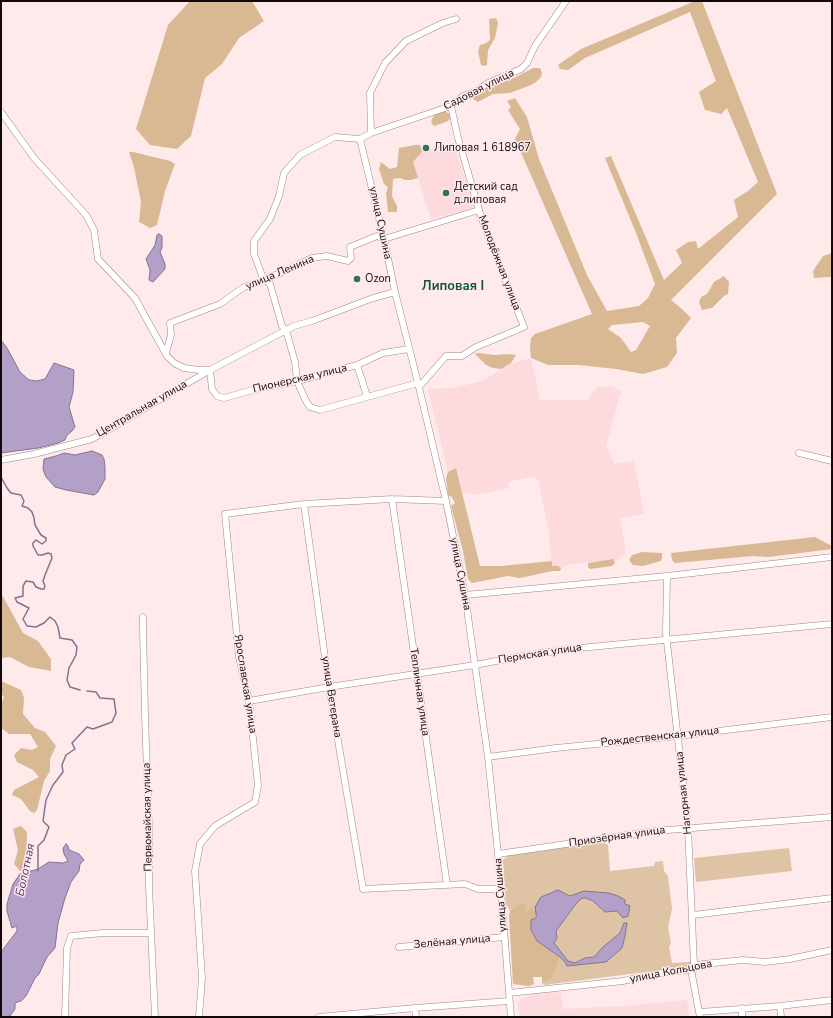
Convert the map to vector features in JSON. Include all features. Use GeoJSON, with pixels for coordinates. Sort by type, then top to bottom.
{"type":"FeatureCollection","features":[{"type":"Feature","properties":{"kind":"street","name":"Садовая улица"},"geometry":{"type":"LineString","coordinates":[[360,139],[371,133],[451,106],[463,96],[477,91],[486,84],[521,69],[527,63],[534,46],[566,1]]}},
{"type":"Feature","properties":{"kind":"street"},"geometry":{"type":"LineString","coordinates":[[371,133],[370,93],[386,63],[406,41],[443,23],[456,19]]}},
{"type":"Feature","properties":{"kind":"street","name":"Молодёжная улица"},"geometry":{"type":"LineString","coordinates":[[419,385],[446,356],[462,356],[476,347],[524,327],[481,217],[458,138],[451,106]]}},
{"type":"Feature","properties":{"kind":"street","name":"Центральная улица"},"geometry":{"type":"LineString","coordinates":[[1,112],[34,158],[86,216],[94,230],[98,259],[135,298],[145,318],[166,353],[174,363],[184,368],[210,370]]}},
{"type":"Feature","properties":{"kind":"street"},"geometry":{"type":"LineString","coordinates":[[360,139],[335,137],[300,155],[284,173],[279,196],[270,219],[254,241],[254,254],[263,278],[270,284],[282,326],[286,330],[295,362],[297,381],[310,407],[320,410],[367,396],[419,385]]}},
{"type":"Feature","properties":{"kind":"street","name":"улица Сушина"},"geometry":{"type":"LineString","coordinates":[[360,139],[384,238],[394,292],[419,385],[446,501],[465,595],[488,757],[498,854],[511,1017]]}},
{"type":"Feature","properties":{"kind":"street","name":"улица Ленина"},"geometry":{"type":"LineString","coordinates":[[166,353],[171,336],[170,324],[220,304],[244,288],[312,258],[327,256],[348,261],[351,258],[350,247],[377,236],[384,238],[479,210]]}},
{"type":"Feature","properties":{"kind":"street","name":"Центральная улица"},"geometry":{"type":"LineString","coordinates":[[1,460],[40,452],[92,438],[210,370],[294,326],[394,292]]}},
{"type":"Feature","properties":{"kind":"street","name":"Пионерская улица"},"geometry":{"type":"LineString","coordinates":[[210,370],[212,389],[217,396],[224,398],[357,365],[383,353],[409,349]]}},
{"type":"Feature","properties":{"kind":"street"},"geometry":{"type":"LineString","coordinates":[[357,365],[367,396]]}},
{"type":"Feature","properties":{"kind":"street"},"geometry":{"type":"LineString","coordinates":[[800,453],[832,461]]}},
{"type":"Feature","properties":{"kind":"street"},"geometry":{"type":"LineString","coordinates":[[304,504],[392,499],[446,501]]}},
{"type":"Feature","properties":{"kind":"street","name":"Тепличная улица"},"geometry":{"type":"LineString","coordinates":[[392,499],[447,885]]}},
{"type":"Feature","properties":{"kind":"street","name":"Ярославская улица"},"geometry":{"type":"LineString","coordinates":[[199,1017],[202,978],[195,872],[196,857],[200,844],[215,826],[255,802],[258,785],[249,701],[239,657],[225,514],[304,504]]}},
{"type":"Feature","properties":{"kind":"street","name":"улица Ветерана"},"geometry":{"type":"LineString","coordinates":[[304,504],[329,687],[363,889],[447,885]]}},
{"type":"Feature","properties":{"kind":"street"},"geometry":{"type":"LineString","coordinates":[[465,595],[667,576],[832,557]]}},
{"type":"Feature","properties":{"kind":"street","name":"Нагорная улица"},"geometry":{"type":"LineString","coordinates":[[667,576],[667,639],[688,828],[694,966],[692,975],[700,1014]]}},
{"type":"Feature","properties":{"kind":"street","name":"Первомайская улица"},"geometry":{"type":"LineString","coordinates":[[143,617],[149,827],[149,887],[155,1017]]}},
{"type":"Feature","properties":{"kind":"street","name":"Пермская улица"},"geometry":{"type":"LineString","coordinates":[[249,701],[569,649],[832,624]]}},
{"type":"Feature","properties":{"kind":"street","name":"Рождественская улица"},"geometry":{"type":"LineString","coordinates":[[488,757],[832,717]]}},
{"type":"Feature","properties":{"kind":"street","name":"Приозёрная улица"},"geometry":{"type":"LineString","coordinates":[[498,854],[655,831],[832,817]]}},
{"type":"Feature","properties":{"kind":"street"},"geometry":{"type":"LineString","coordinates":[[447,885],[466,884],[478,889],[501,889]]}},
{"type":"Feature","properties":{"kind":"street"},"geometry":{"type":"LineString","coordinates":[[692,915],[832,898]]}},
{"type":"Feature","properties":{"kind":"street"},"geometry":{"type":"LineString","coordinates":[[65,1017],[67,948],[71,936],[103,933],[151,933]]}},
{"type":"Feature","properties":{"kind":"street","name":"Зелёная улица"},"geometry":{"type":"LineString","coordinates":[[399,946],[504,937]]}},
{"type":"Feature","properties":{"kind":"street","name":"улица Кольцова"},"geometry":{"type":"LineString","coordinates":[[509,993],[623,981],[661,973],[688,970],[694,966],[743,960],[765,962],[790,959],[832,950]]}},
{"type":"Feature","properties":{"kind":"street"},"geometry":{"type":"LineString","coordinates":[[700,1014],[742,1008],[780,1006],[832,1000]]}},
{"type":"Feature","properties":{"kind":"street"},"geometry":{"type":"LineString","coordinates":[[319,1017],[509,1001]]}},
{"type":"Feature","properties":{"kind":"street"},"geometry":{"type":"LineString","coordinates":[[780,1006],[780,1017]]}},
{"type":"Feature","properties":{"kind":"street"},"geometry":{"type":"LineString","coordinates":[[415,1008],[416,1017]]}},
{"type":"Feature","properties":{"kind":"street"},"geometry":{"type":"LineString","coordinates":[[742,1008],[742,1017]]}},
{"type":"Feature","properties":{"kind":"shaded area"},"geometry":{"type":"Polygon","coordinates":[[[190,1],[252,1],[264,21],[239,38],[222,64],[205,78],[191,136],[177,149],[150,145],[136,129],[168,25],[190,1]]]}},
{"type":"Feature","properties":{"kind":"shaded area"},"geometry":{"type":"Polygon","coordinates":[[[695,1],[702,1],[777,194],[671,300],[691,318],[676,338],[677,353],[667,367],[643,374],[579,365],[548,365],[531,358],[531,338],[535,334],[592,314],[515,139],[520,129],[508,110],[511,107],[507,101],[515,98],[527,117],[539,159],[587,275],[607,311],[639,306],[648,298],[655,284],[605,158],[611,156],[664,280],[682,263],[676,250],[688,242],[696,241],[698,249],[738,217],[734,200],[758,182],[727,108],[721,114],[705,110],[699,92],[716,81],[690,12],[585,58],[568,70],[560,69],[558,65],[581,49],[695,1]],[[643,322],[612,325],[608,329],[621,338],[631,352],[636,350],[650,326],[643,322]]]}},
{"type":"Feature","properties":{"kind":"shaded area"},"geometry":{"type":"Polygon","coordinates":[[[496,18],[498,23],[495,38],[488,50],[487,65],[481,65],[478,51],[480,45],[490,40],[489,19],[496,18]]]}},
{"type":"Feature","properties":{"kind":"shaded area"},"geometry":{"type":"Polygon","coordinates":[[[533,68],[540,68],[542,73],[541,77],[531,85],[510,93],[493,94],[478,102],[473,99],[473,96],[490,86],[514,78],[533,68]]]}},
{"type":"Feature","properties":{"kind":"shaded area"},"geometry":{"type":"Polygon","coordinates":[[[444,111],[450,114],[451,117],[448,121],[434,126],[431,122],[435,114],[444,111]]]}},
{"type":"Feature","properties":{"kind":"shaded area","name":"Детский сад д.липовая"},"geometry":{"type":"Polygon","coordinates":[[[446,144],[454,144],[474,208],[431,219],[413,162],[422,152],[446,144]]]}},
{"type":"Feature","properties":{"kind":"shaded area"},"geometry":{"type":"Polygon","coordinates":[[[420,145],[422,152],[413,162],[418,178],[411,180],[400,178],[393,179],[392,196],[397,206],[397,212],[388,212],[386,193],[388,187],[384,184],[379,169],[381,162],[390,169],[397,167],[399,148],[420,145]]]}},
{"type":"Feature","properties":{"kind":"shaded area"},"geometry":{"type":"Polygon","coordinates":[[[129,152],[170,161],[175,164],[165,191],[157,225],[150,228],[139,222],[141,202],[134,167],[129,152]]]}},
{"type":"Feature","properties":{"kind":"shaded area"},"geometry":{"type":"Polygon","coordinates":[[[159,234],[162,236],[162,248],[160,252],[165,264],[165,269],[153,282],[149,280],[150,270],[146,259],[155,245],[157,235],[159,234]]]}},
{"type":"Feature","properties":{"kind":"shaded area"},"geometry":{"type":"Polygon","coordinates":[[[832,253],[832,275],[830,277],[814,278],[813,271],[823,256],[832,253]]]}},
{"type":"Feature","properties":{"kind":"shaded area"},"geometry":{"type":"Polygon","coordinates":[[[724,276],[729,282],[728,294],[712,308],[702,310],[699,302],[701,297],[707,294],[714,282],[724,276]]]}},
{"type":"Feature","properties":{"kind":"shaded area"},"geometry":{"type":"Polygon","coordinates":[[[1,340],[20,372],[29,380],[37,381],[45,379],[54,363],[74,370],[73,392],[69,407],[75,427],[67,435],[65,440],[38,448],[1,453],[1,340]]]}},
{"type":"Feature","properties":{"kind":"shaded area"},"geometry":{"type":"Polygon","coordinates":[[[475,354],[516,355],[511,363],[501,369],[486,365],[475,354]]]}},
{"type":"Feature","properties":{"kind":"shaded area"},"geometry":{"type":"Polygon","coordinates":[[[531,358],[540,400],[587,400],[597,387],[612,386],[621,391],[606,447],[615,464],[634,461],[644,514],[620,518],[626,553],[615,563],[613,559],[568,565],[561,568],[558,566],[552,566],[550,538],[538,480],[535,476],[508,482],[509,488],[476,495],[462,492],[456,468],[448,472],[428,389],[454,388],[485,380],[505,366],[531,358]]]}},
{"type":"Feature","properties":{"kind":"shaded area"},"geometry":{"type":"Polygon","coordinates":[[[92,451],[102,455],[105,467],[105,479],[98,492],[94,495],[55,487],[46,477],[43,469],[44,459],[64,453],[75,455],[92,451]]]}},
{"type":"Feature","properties":{"kind":"shaded area"},"geometry":{"type":"Polygon","coordinates":[[[456,468],[480,566],[501,566],[552,561],[552,566],[558,566],[561,568],[560,571],[552,571],[520,578],[508,576],[472,583],[468,579],[463,551],[451,506],[455,503],[452,497],[448,495],[446,478],[448,472],[456,468]]]}},
{"type":"Feature","properties":{"kind":"shaded area"},"geometry":{"type":"Polygon","coordinates":[[[815,537],[832,546],[832,549],[769,557],[753,556],[675,563],[672,560],[671,553],[815,537]]]}},
{"type":"Feature","properties":{"kind":"shaded area"},"geometry":{"type":"Polygon","coordinates":[[[642,552],[662,553],[661,561],[643,566],[633,565],[629,560],[632,555],[642,552]]]}},
{"type":"Feature","properties":{"kind":"shaded area"},"geometry":{"type":"Polygon","coordinates":[[[613,559],[615,563],[612,566],[590,569],[588,567],[588,563],[613,559]]]}},
{"type":"Feature","properties":{"kind":"shaded area"},"geometry":{"type":"Polygon","coordinates":[[[1,593],[23,633],[38,641],[51,659],[51,671],[29,667],[10,657],[1,658],[1,593]]]}},
{"type":"Feature","properties":{"kind":"shaded area"},"geometry":{"type":"Polygon","coordinates":[[[1,681],[21,690],[24,697],[23,714],[35,728],[45,732],[56,746],[50,759],[50,771],[44,781],[37,810],[34,813],[30,811],[21,799],[12,795],[14,790],[39,777],[33,770],[17,762],[14,755],[21,748],[32,750],[38,747],[30,734],[9,734],[1,728],[1,704],[4,697],[1,693],[1,681]]]}},
{"type":"Feature","properties":{"kind":"shaded area"},"geometry":{"type":"Polygon","coordinates":[[[21,826],[27,832],[26,869],[20,871],[14,864],[18,850],[13,829],[21,826]]]}},
{"type":"Feature","properties":{"kind":"shaded area"},"geometry":{"type":"Polygon","coordinates":[[[604,843],[608,845],[610,871],[654,866],[655,862],[663,861],[664,871],[668,876],[672,909],[668,927],[671,943],[669,947],[672,963],[689,962],[691,960],[692,966],[544,985],[542,983],[551,979],[554,975],[560,957],[565,962],[582,965],[606,962],[622,948],[627,926],[624,923],[620,933],[603,947],[594,957],[585,958],[575,963],[568,961],[554,943],[557,938],[556,931],[582,898],[593,901],[605,912],[617,911],[625,904],[625,900],[618,896],[598,892],[584,891],[570,896],[558,890],[541,897],[536,913],[531,907],[527,911],[521,903],[510,910],[506,905],[503,860],[510,854],[571,845],[604,843]]]}},
{"type":"Feature","properties":{"kind":"shaded area"},"geometry":{"type":"Polygon","coordinates":[[[66,844],[69,850],[79,854],[84,860],[80,864],[79,871],[71,882],[65,898],[58,923],[55,948],[47,957],[26,996],[21,1001],[15,1003],[15,1009],[10,1016],[1,1017],[1,952],[17,931],[17,926],[12,928],[7,911],[7,904],[13,884],[20,874],[38,869],[49,862],[63,863],[68,861],[64,854],[63,848],[66,844]]]}},
{"type":"Feature","properties":{"kind":"shaded area"},"geometry":{"type":"Polygon","coordinates":[[[789,848],[792,871],[696,882],[694,858],[789,848]]]}},
{"type":"Feature","properties":{"kind":"shaded area"},"geometry":{"type":"Polygon","coordinates":[[[558,890],[570,896],[584,891],[609,893],[625,900],[625,904],[630,906],[628,916],[623,918],[617,911],[605,912],[593,901],[582,898],[556,931],[557,938],[554,943],[568,961],[575,963],[585,958],[594,957],[603,947],[620,933],[624,923],[627,923],[622,948],[606,962],[567,966],[560,957],[537,941],[531,930],[531,920],[536,918],[535,907],[541,897],[558,890]]]}},
{"type":"Feature","properties":{"kind":"shaded area"},"geometry":{"type":"Polygon","coordinates":[[[521,903],[526,905],[527,911],[531,907],[536,913],[531,931],[537,941],[560,957],[554,975],[551,979],[542,983],[542,977],[533,977],[534,984],[529,986],[513,984],[509,916],[510,910],[521,903]]]}},
{"type":"Feature","properties":{"kind":"shaded area"},"geometry":{"type":"Polygon","coordinates":[[[533,993],[561,993],[563,1009],[624,1006],[687,1000],[689,1017],[520,1017],[518,1004],[521,999],[532,995],[533,993]]]}},
{"type":"Feature","properties":{"kind":"waterway","name":"Болотная"},"geometry":{"type":"LineString","coordinates":[[1,477],[11,493],[21,495],[24,501],[22,506],[28,508],[32,512],[35,525],[41,535],[46,538],[46,541],[42,544],[36,540],[33,543],[38,555],[48,553],[51,554],[52,558],[43,581],[45,586],[44,589],[36,587],[33,582],[26,581],[23,586],[23,596],[15,598],[17,602],[29,608],[23,619],[27,626],[36,627],[44,623],[50,617],[55,621],[58,627],[60,638],[72,640],[77,647],[76,655],[69,668],[67,680],[70,687],[80,690]]}},
{"type":"Feature","properties":{"kind":"waterway","name":"Болотная"},"geometry":{"type":"LineString","coordinates":[[38,871],[38,846],[44,840],[49,827],[43,821],[46,800],[53,785],[63,772],[62,765],[66,755],[75,749],[72,743],[87,727],[93,729],[112,722],[116,713],[114,699],[100,698],[96,692],[87,691]]}},
{"type":"Feature","properties":{"kind":"place","name":"Липовая 1 618967"},"geometry":{"type":"Point","coordinates":[426,148]}},
{"type":"Feature","properties":{"kind":"place","name":"Детский сад д.липовая"},"geometry":{"type":"Point","coordinates":[446,193]}},
{"type":"Feature","properties":{"kind":"place","name":"Ozon"},"geometry":{"type":"Point","coordinates":[357,279]}},
{"type":"Feature","properties":{"kind":"district","name":"Липовая I"},"geometry":{"type":"Point","coordinates":[453,287]}}]}
